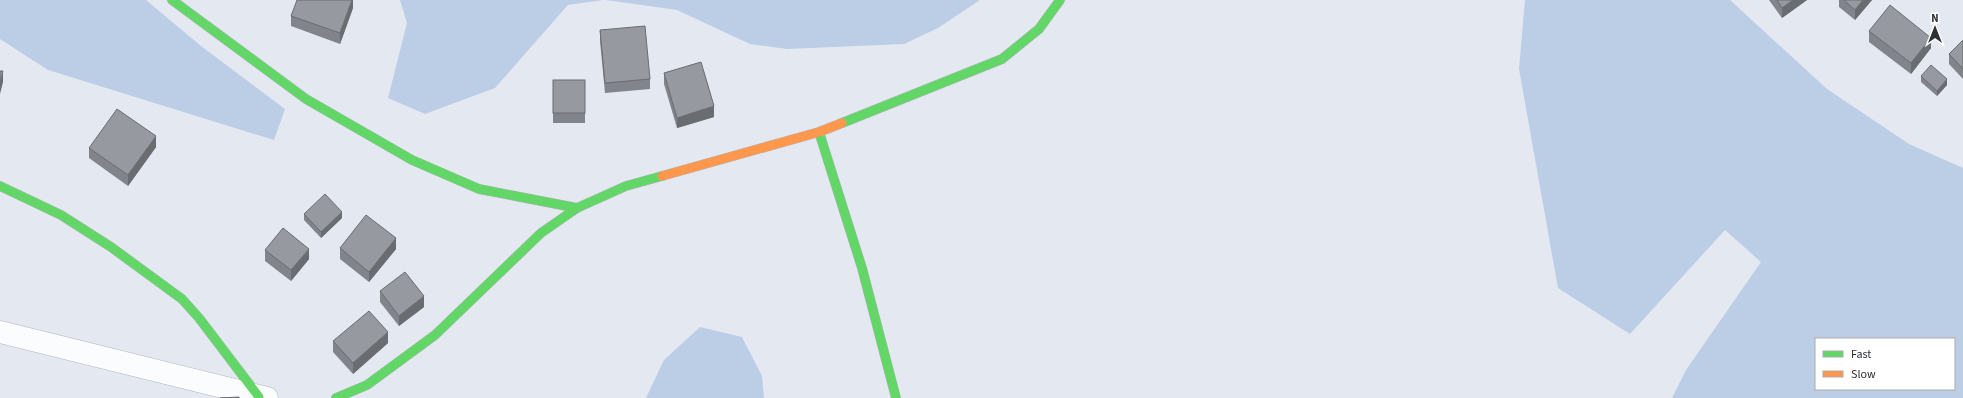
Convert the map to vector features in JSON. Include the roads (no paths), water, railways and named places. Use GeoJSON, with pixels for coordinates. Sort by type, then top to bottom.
{"type":"FeatureCollection","features":[{"type":"Feature","properties":{"kind":"street"},"geometry":{"type":"LineString","coordinates":[[172,0],[306,99],[412,160],[479,189],[577,208]]}},
{"type":"Feature","properties":{"kind":"street"},"geometry":{"type":"LineString","coordinates":[[336,398],[367,385],[435,335],[541,233],[577,208],[626,186],[819,132],[1002,59],[1039,29],[1060,0]]}},
{"type":"Feature","properties":{"kind":"street"},"geometry":{"type":"LineString","coordinates":[[819,132],[862,268],[896,398]]}},
{"type":"Feature","properties":{"kind":"street"},"geometry":{"type":"LineString","coordinates":[[0,186],[61,215],[111,247],[182,299],[263,398]]}},
{"type":"Feature","properties":{"kind":"street"},"geometry":{"type":"LineString","coordinates":[[0,332],[263,398]]}}]}
